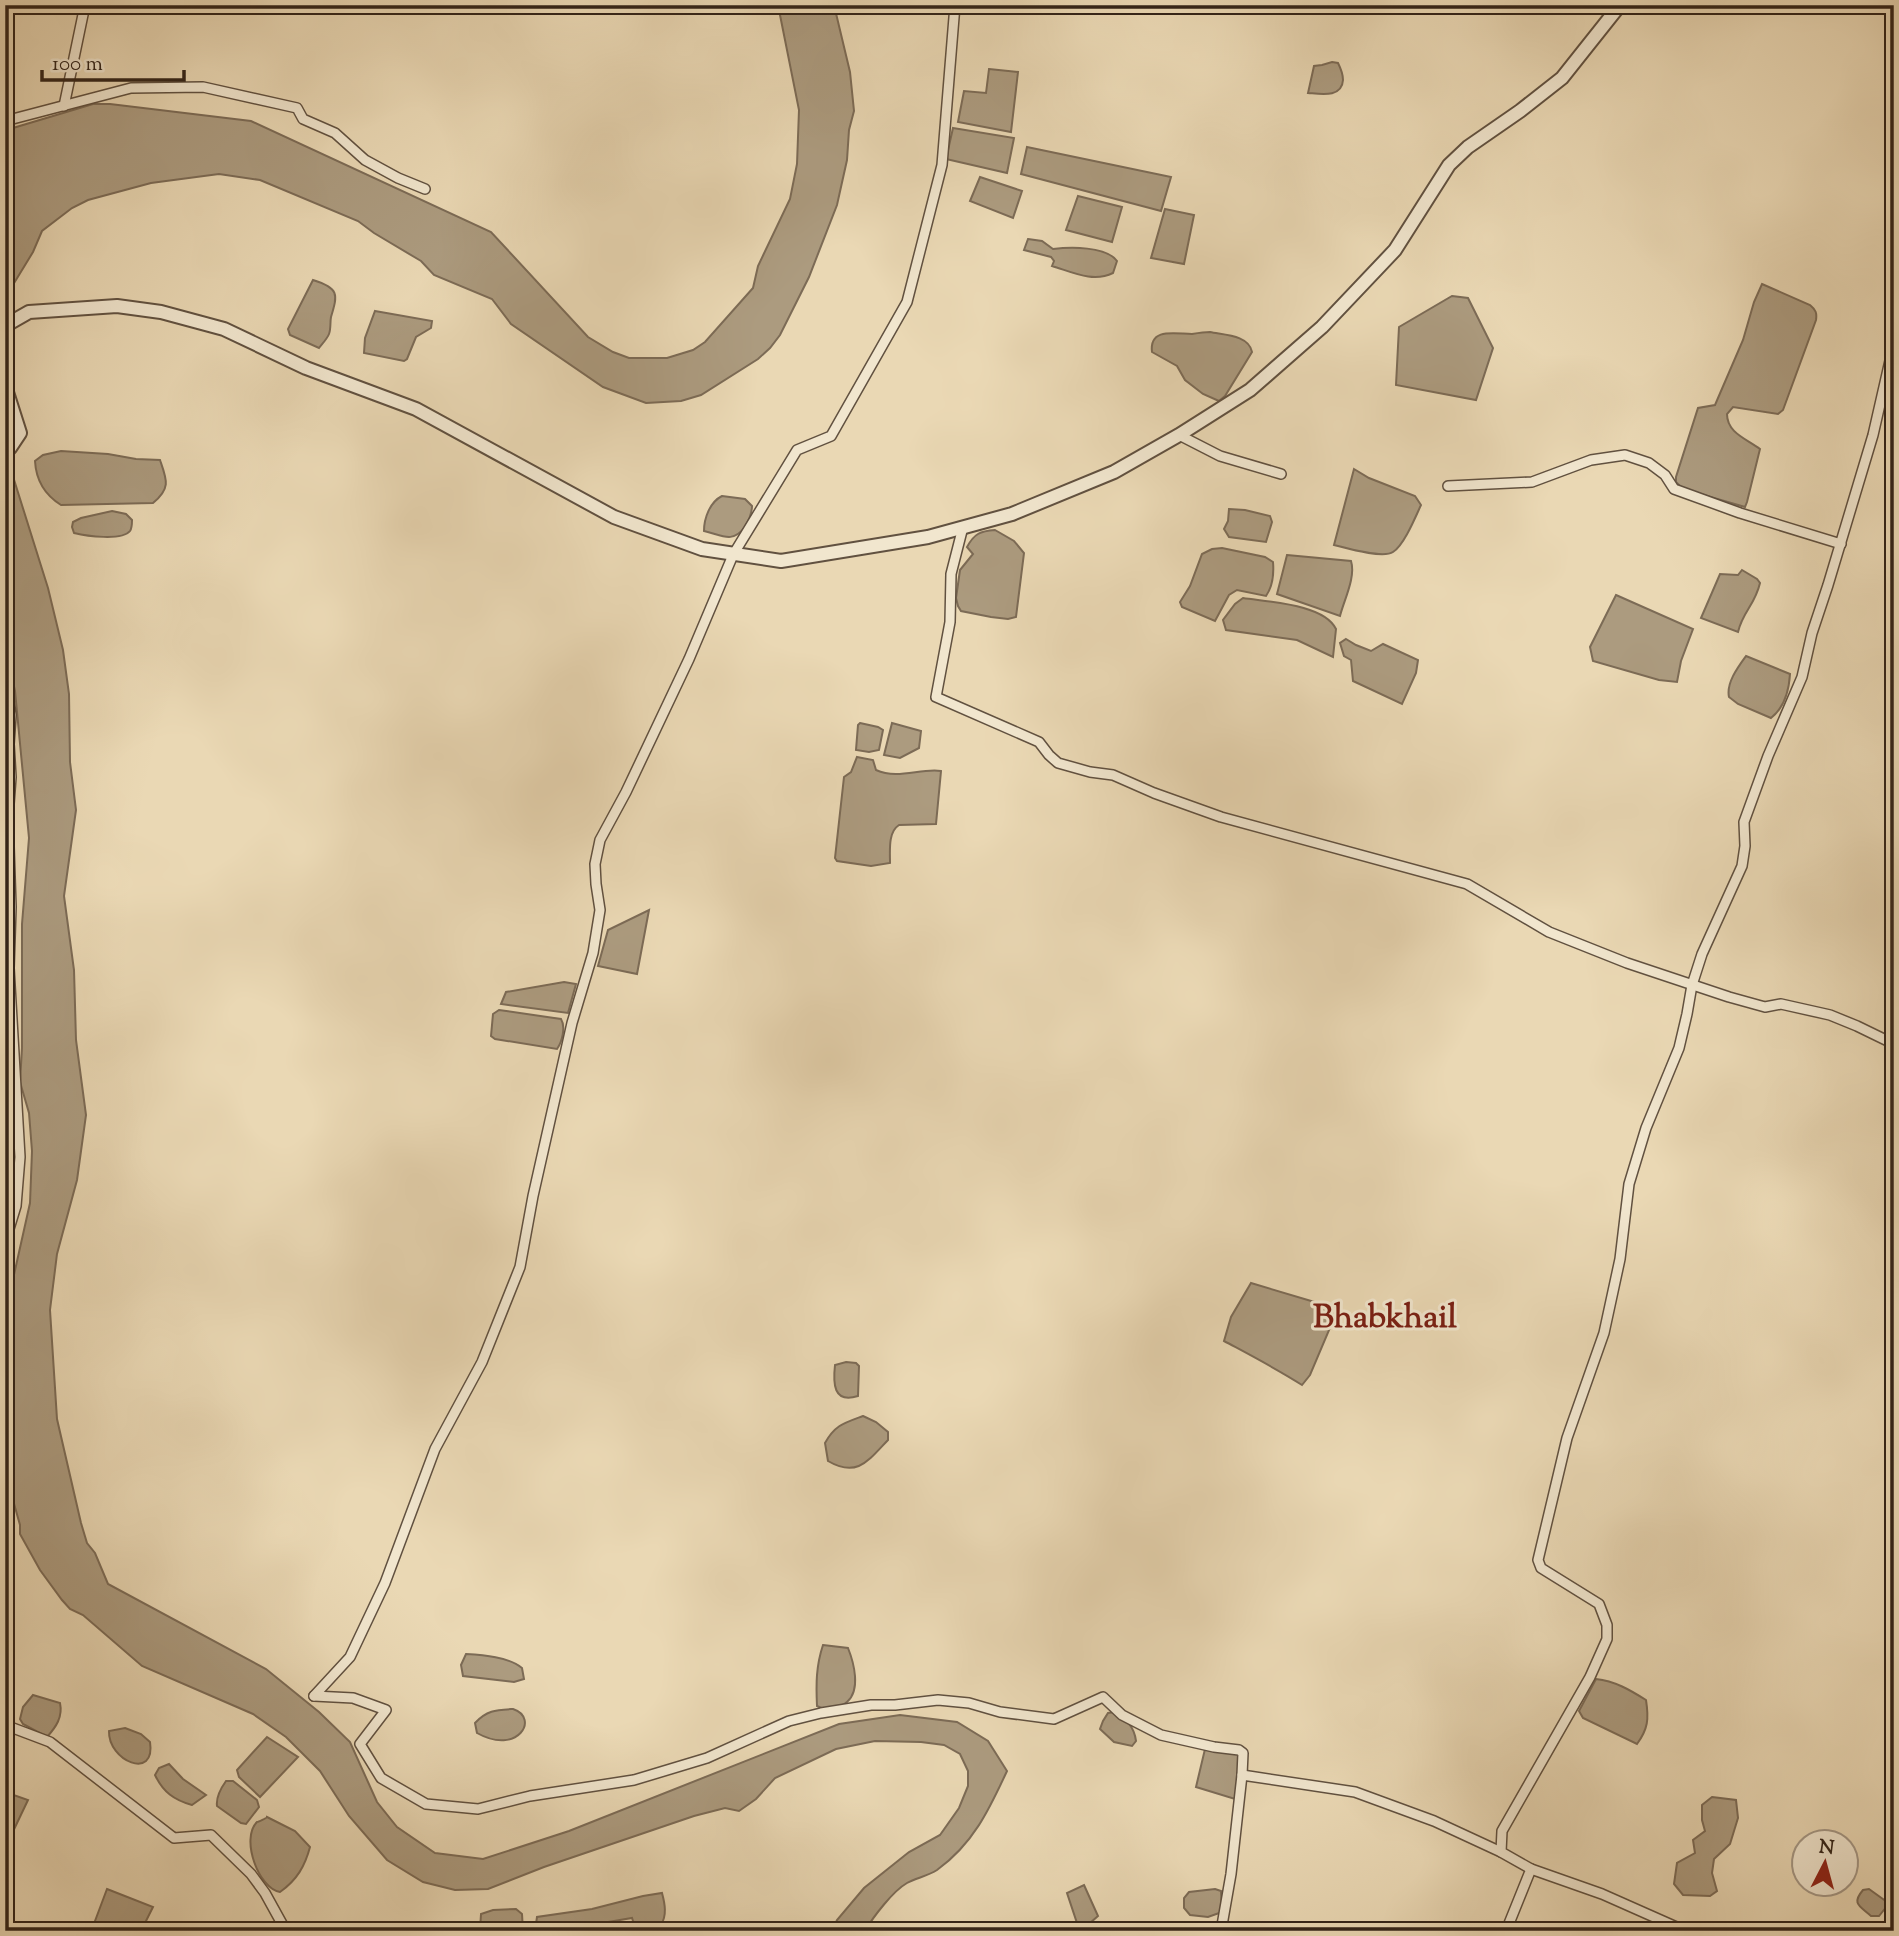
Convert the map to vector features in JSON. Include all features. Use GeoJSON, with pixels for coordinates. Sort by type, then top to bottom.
{"type":"FeatureCollection","features":[{"type":"Feature","properties":{"kind":"street"},"geometry":{"type":"LineString","coordinates":[[64,106],[85,5]]}},
{"type":"Feature","properties":{"kind":"street"},"geometry":{"type":"LineString","coordinates":[[955,5],[942,165],[907,302],[831,436],[797,450],[733,555],[684,671],[600,840],[595,864],[600,910],[593,953],[572,1023],[520,1267],[482,1362],[435,1449],[385,1583],[350,1657],[314,1696],[353,1698],[386,1710],[360,1744],[381,1778],[426,1804],[478,1809],[530,1796],[634,1780],[707,1758],[789,1721],[821,1713],[872,1705],[938,1700],[1054,1719],[1103,1697],[1122,1715],[1161,1735],[1243,1753],[1231,1874],[1221,1931]]}},
{"type":"Feature","properties":{"kind":"street"},"geometry":{"type":"LineString","coordinates":[[5,337],[8,324],[29,312],[117,306],[162,312],[224,329],[306,368],[416,409],[614,516],[702,549],[781,561],[928,537],[1012,514],[1114,472],[1250,390],[1322,327],[1395,250],[1449,165],[1468,147],[1562,78],[1620,5]]}},
{"type":"Feature","properties":{"kind":"street"},"geometry":{"type":"LineString","coordinates":[[5,121],[131,88],[204,88],[297,107],[303,119],[335,134],[365,160],[425,189]]}},
{"type":"Feature","properties":{"kind":"street"},"geometry":{"type":"LineString","coordinates":[[1501,1852],[1502,1831],[1590,1677],[1607,1639],[1607,1625],[1599,1604],[1541,1568],[1538,1560],[1567,1438],[1604,1333],[1620,1259],[1629,1184],[1646,1128],[1679,1048],[1692,985],[1702,954],[1742,866],[1744,822],[1768,756],[1802,677],[1812,633],[1889,386],[1894,343]]}},
{"type":"Feature","properties":{"kind":"street"},"geometry":{"type":"LineString","coordinates":[[5,386],[20,433],[7,449]]}},
{"type":"Feature","properties":{"kind":"street"},"geometry":{"type":"LineString","coordinates":[[1179,435],[1220,456],[1281,474]]}},
{"type":"Feature","properties":{"kind":"street"},"geometry":{"type":"LineString","coordinates":[[1448,486],[1532,482],[1591,460],[1625,455],[1649,463],[1665,475],[1674,489],[1740,513],[1841,544]]}},
{"type":"Feature","properties":{"kind":"street"},"geometry":{"type":"LineString","coordinates":[[963,527],[951,574],[950,622],[936,697],[1039,742],[1058,763],[1114,775],[1154,793],[1221,817],[1467,884],[1549,932],[1627,963],[1765,1007],[1781,1004],[1830,1015],[1894,1044]]}},
{"type":"Feature","properties":{"kind":"street"},"geometry":{"type":"LineString","coordinates":[[5,675],[11,715],[8,817],[11,907],[9,968],[20,1157],[16,1206],[5,1242]]}},
{"type":"Feature","properties":{"kind":"street"},"geometry":{"type":"LineString","coordinates":[[5,1726],[50,1742],[174,1838],[211,1835],[251,1874],[286,1931]]}},
{"type":"Feature","properties":{"kind":"street"},"geometry":{"type":"LineString","coordinates":[[1242,1775],[1354,1792],[1434,1821],[1531,1868],[1691,1931]]}},
{"type":"Feature","properties":{"kind":"street"},"geometry":{"type":"LineString","coordinates":[[1506,1931],[1531,1868]]}},
{"type":"Feature","properties":{"kind":"shaded area"},"geometry":{"type":"Polygon","coordinates":[[[778,5],[834,5],[850,72],[854,111],[849,130],[847,160],[837,205],[809,277],[780,335],[758,359],[701,395],[681,401],[646,403],[603,387],[511,324],[492,299],[434,275],[421,261],[358,221],[260,180],[219,174],[151,183],[88,200],[72,208],[42,231],[33,252],[5,298],[5,132],[93,104],[110,104],[251,121],[491,232],[588,337],[613,352],[629,358],[667,358],[693,350],[705,342],[753,288],[758,266],[790,199],[797,164],[799,110],[778,5]]]}},
{"type":"Feature","properties":{"kind":"shaded area"},"geometry":{"type":"Polygon","coordinates":[[[1338,63],[1342,74],[1342,86],[1339,90],[1330,94],[1308,93],[1314,66],[1338,63]]]}},
{"type":"Feature","properties":{"kind":"shaded area"},"geometry":{"type":"Polygon","coordinates":[[[989,69],[1018,72],[1011,132],[958,122],[964,91],[986,93],[989,69]]]}},
{"type":"Feature","properties":{"kind":"shaded area"},"geometry":{"type":"Polygon","coordinates":[[[953,128],[1014,138],[1007,173],[946,159],[953,128]]]}},
{"type":"Feature","properties":{"kind":"shaded area"},"geometry":{"type":"Polygon","coordinates":[[[1027,147],[1171,177],[1161,211],[1021,174],[1027,147]]]}},
{"type":"Feature","properties":{"kind":"shaded area"},"geometry":{"type":"Polygon","coordinates":[[[980,177],[1022,191],[1013,218],[970,201],[980,177]]]}},
{"type":"Feature","properties":{"kind":"shaded area"},"geometry":{"type":"Polygon","coordinates":[[[1078,196],[1122,207],[1112,242],[1066,230],[1078,196]]]}},
{"type":"Feature","properties":{"kind":"shaded area"},"geometry":{"type":"Polygon","coordinates":[[[1165,209],[1194,215],[1184,264],[1151,258],[1165,209]]]}},
{"type":"Feature","properties":{"kind":"shaded area"},"geometry":{"type":"Polygon","coordinates":[[[1028,239],[1042,241],[1053,249],[1096,250],[1112,256],[1117,261],[1113,273],[1098,277],[1082,276],[1052,266],[1054,261],[1051,257],[1024,250],[1028,239]]]}},
{"type":"Feature","properties":{"kind":"shaded area"},"geometry":{"type":"Polygon","coordinates":[[[313,280],[332,289],[335,297],[329,334],[319,348],[290,335],[288,329],[313,280]]]}},
{"type":"Feature","properties":{"kind":"shaded area"},"geometry":{"type":"Polygon","coordinates":[[[1762,284],[1810,305],[1816,312],[1816,320],[1783,410],[1778,414],[1733,407],[1727,414],[1734,431],[1760,449],[1745,507],[1683,489],[1676,482],[1676,477],[1698,408],[1715,405],[1743,340],[1762,284]]]}},
{"type":"Feature","properties":{"kind":"shaded area"},"geometry":{"type":"Polygon","coordinates":[[[1452,296],[1468,298],[1493,348],[1476,400],[1396,385],[1399,327],[1452,296]]]}},
{"type":"Feature","properties":{"kind":"shaded area"},"geometry":{"type":"Polygon","coordinates":[[[375,311],[432,321],[431,328],[416,337],[404,361],[364,353],[365,338],[375,311]]]}},
{"type":"Feature","properties":{"kind":"shaded area"},"geometry":{"type":"Polygon","coordinates":[[[1210,332],[1241,339],[1250,346],[1252,352],[1225,396],[1219,401],[1203,394],[1185,380],[1177,366],[1152,352],[1152,344],[1159,335],[1210,332]]]}},
{"type":"Feature","properties":{"kind":"shaded area"},"geometry":{"type":"Polygon","coordinates":[[[5,451],[48,588],[63,650],[69,694],[70,762],[76,810],[64,896],[74,970],[76,1040],[86,1115],[77,1180],[57,1254],[50,1310],[57,1419],[87,1543],[95,1553],[108,1584],[266,1669],[319,1712],[350,1742],[377,1802],[397,1827],[435,1853],[483,1859],[569,1831],[839,1724],[900,1715],[957,1722],[988,1741],[1007,1771],[986,1813],[961,1849],[937,1870],[911,1881],[896,1892],[865,1931],[832,1931],[837,1920],[864,1888],[909,1852],[940,1835],[959,1808],[968,1786],[968,1771],[960,1754],[944,1745],[875,1741],[836,1749],[775,1778],[756,1799],[739,1811],[725,1808],[694,1816],[488,1889],[455,1890],[423,1882],[387,1860],[349,1816],[320,1771],[286,1737],[253,1714],[142,1666],[83,1615],[70,1609],[40,1570],[20,1534],[5,1448],[5,1315],[30,1203],[32,1151],[29,1113],[20,1082],[22,924],[29,838],[15,691],[5,645],[5,451]]]}},
{"type":"Feature","properties":{"kind":"shaded area"},"geometry":{"type":"Polygon","coordinates":[[[61,451],[160,460],[166,478],[165,488],[153,503],[61,505],[50,497],[42,486],[35,461],[43,455],[61,451]]]}},
{"type":"Feature","properties":{"kind":"shaded area"},"geometry":{"type":"Polygon","coordinates":[[[1354,469],[1369,478],[1415,496],[1421,505],[1405,537],[1393,552],[1373,554],[1334,545],[1354,469]]]}},
{"type":"Feature","properties":{"kind":"shaded area"},"geometry":{"type":"Polygon","coordinates":[[[722,496],[745,499],[752,506],[745,527],[731,537],[704,531],[708,511],[722,496]]]}},
{"type":"Feature","properties":{"kind":"shaded area"},"geometry":{"type":"Polygon","coordinates":[[[1229,509],[1270,516],[1272,522],[1266,542],[1229,537],[1224,529],[1229,509]]]}},
{"type":"Feature","properties":{"kind":"shaded area"},"geometry":{"type":"Polygon","coordinates":[[[112,511],[126,514],[132,520],[132,527],[126,534],[112,537],[74,533],[73,522],[112,511]]]}},
{"type":"Feature","properties":{"kind":"shaded area"},"geometry":{"type":"Polygon","coordinates":[[[995,530],[1014,541],[1024,553],[1016,617],[1008,619],[961,611],[956,598],[960,570],[973,554],[967,547],[978,534],[995,530]]]}},
{"type":"Feature","properties":{"kind":"shaded area"},"geometry":{"type":"Polygon","coordinates":[[[1222,548],[1265,557],[1273,562],[1273,575],[1266,596],[1237,590],[1229,595],[1215,621],[1182,607],[1180,602],[1190,586],[1202,554],[1222,548]]]}},
{"type":"Feature","properties":{"kind":"shaded area"},"geometry":{"type":"Polygon","coordinates":[[[1287,555],[1351,561],[1351,581],[1340,616],[1277,594],[1287,555]]]}},
{"type":"Feature","properties":{"kind":"shaded area"},"geometry":{"type":"Polygon","coordinates":[[[1742,570],[1760,583],[1738,632],[1701,618],[1720,574],[1738,575],[1742,570]]]}},
{"type":"Feature","properties":{"kind":"shaded area"},"geometry":{"type":"Polygon","coordinates":[[[1616,595],[1693,629],[1681,661],[1677,682],[1659,680],[1593,661],[1590,647],[1616,595]]]}},
{"type":"Feature","properties":{"kind":"shaded area"},"geometry":{"type":"Polygon","coordinates":[[[1243,598],[1280,603],[1320,614],[1336,629],[1333,657],[1297,640],[1226,630],[1223,620],[1243,598]]]}},
{"type":"Feature","properties":{"kind":"shaded area"},"geometry":{"type":"Polygon","coordinates":[[[1346,639],[1371,651],[1383,644],[1418,660],[1416,673],[1402,704],[1353,681],[1351,660],[1344,656],[1340,643],[1346,639]]]}},
{"type":"Feature","properties":{"kind":"shaded area"},"geometry":{"type":"Polygon","coordinates":[[[1746,656],[1790,674],[1785,698],[1771,718],[1738,704],[1729,697],[1731,681],[1746,656]]]}},
{"type":"Feature","properties":{"kind":"shaded area"},"geometry":{"type":"Polygon","coordinates":[[[860,723],[883,730],[879,750],[856,750],[860,723]]]}},
{"type":"Feature","properties":{"kind":"shaded area"},"geometry":{"type":"Polygon","coordinates":[[[892,723],[921,731],[919,748],[900,758],[884,755],[892,723]]]}},
{"type":"Feature","properties":{"kind":"shaded area"},"geometry":{"type":"Polygon","coordinates":[[[857,757],[873,760],[876,770],[884,773],[941,771],[936,824],[899,825],[895,828],[891,837],[890,863],[871,866],[837,861],[835,858],[844,777],[851,772],[857,757]]]}},
{"type":"Feature","properties":{"kind":"shaded area"},"geometry":{"type":"Polygon","coordinates":[[[649,910],[637,974],[598,966],[608,930],[649,910]]]}},
{"type":"Feature","properties":{"kind":"shaded area"},"geometry":{"type":"Polygon","coordinates":[[[564,982],[576,984],[568,1013],[501,1004],[506,992],[564,982]]]}},
{"type":"Feature","properties":{"kind":"shaded area"},"geometry":{"type":"Polygon","coordinates":[[[499,1010],[561,1019],[563,1034],[557,1049],[495,1039],[491,1036],[493,1014],[499,1010]]]}},
{"type":"Feature","properties":{"kind":"shaded area"},"geometry":{"type":"Polygon","coordinates":[[[1251,1283],[1338,1309],[1310,1375],[1302,1385],[1224,1341],[1231,1317],[1251,1283]]]}},
{"type":"Feature","properties":{"kind":"shaded area"},"geometry":{"type":"Polygon","coordinates":[[[846,1362],[859,1366],[858,1396],[850,1398],[839,1394],[834,1379],[835,1365],[846,1362]]]}},
{"type":"Feature","properties":{"kind":"shaded area"},"geometry":{"type":"Polygon","coordinates":[[[863,1416],[888,1432],[888,1440],[861,1465],[847,1468],[828,1461],[825,1443],[832,1432],[863,1416]]]}},
{"type":"Feature","properties":{"kind":"shaded area"},"geometry":{"type":"Polygon","coordinates":[[[823,1645],[848,1648],[855,1676],[854,1691],[847,1702],[826,1710],[817,1706],[817,1675],[823,1645]]]}},
{"type":"Feature","properties":{"kind":"shaded area"},"geometry":{"type":"Polygon","coordinates":[[[466,1654],[495,1657],[517,1664],[522,1668],[524,1679],[514,1682],[463,1676],[461,1665],[466,1654]]]}},
{"type":"Feature","properties":{"kind":"shaded area"},"geometry":{"type":"Polygon","coordinates":[[[1596,1679],[1628,1689],[1646,1700],[1647,1724],[1637,1744],[1583,1718],[1579,1711],[1596,1679]]]}},
{"type":"Feature","properties":{"kind":"shaded area"},"geometry":{"type":"Polygon","coordinates":[[[33,1695],[60,1703],[58,1722],[47,1737],[23,1724],[20,1719],[23,1707],[33,1695]]]}},
{"type":"Feature","properties":{"kind":"shaded area"},"geometry":{"type":"Polygon","coordinates":[[[513,1709],[525,1720],[524,1727],[514,1738],[491,1739],[477,1733],[475,1723],[484,1715],[497,1710],[513,1709]]]}},
{"type":"Feature","properties":{"kind":"shaded area"},"geometry":{"type":"Polygon","coordinates":[[[1115,1712],[1134,1731],[1136,1741],[1132,1746],[1114,1742],[1100,1729],[1108,1713],[1115,1712]]]}},
{"type":"Feature","properties":{"kind":"shaded area"},"geometry":{"type":"Polygon","coordinates":[[[125,1728],[141,1734],[150,1742],[150,1754],[146,1761],[139,1764],[131,1762],[116,1751],[109,1731],[125,1728]]]}},
{"type":"Feature","properties":{"kind":"shaded area"},"geometry":{"type":"Polygon","coordinates":[[[267,1737],[298,1757],[260,1797],[239,1777],[237,1770],[267,1737]]]}},
{"type":"Feature","properties":{"kind":"shaded area"},"geometry":{"type":"Polygon","coordinates":[[[1205,1749],[1241,1753],[1235,1799],[1196,1787],[1205,1749]]]}},
{"type":"Feature","properties":{"kind":"shaded area"},"geometry":{"type":"Polygon","coordinates":[[[169,1764],[183,1779],[206,1795],[192,1805],[170,1795],[155,1775],[159,1768],[169,1764]]]}},
{"type":"Feature","properties":{"kind":"shaded area"},"geometry":{"type":"Polygon","coordinates":[[[226,1781],[233,1781],[257,1800],[259,1807],[246,1824],[217,1806],[219,1793],[226,1781]]]}},
{"type":"Feature","properties":{"kind":"shaded area"},"geometry":{"type":"Polygon","coordinates":[[[5,1792],[28,1800],[8,1842],[5,1841],[5,1792]]]}},
{"type":"Feature","properties":{"kind":"shaded area"},"geometry":{"type":"Polygon","coordinates":[[[1712,1797],[1736,1800],[1738,1818],[1730,1844],[1714,1859],[1712,1873],[1717,1891],[1710,1896],[1683,1895],[1674,1884],[1677,1863],[1695,1853],[1693,1840],[1705,1831],[1702,1805],[1712,1797]]]}},
{"type":"Feature","properties":{"kind":"shaded area"},"geometry":{"type":"Polygon","coordinates":[[[267,1817],[295,1831],[310,1847],[300,1872],[280,1892],[265,1882],[251,1851],[252,1830],[257,1822],[267,1817]]]}},
{"type":"Feature","properties":{"kind":"shaded area"},"geometry":{"type":"Polygon","coordinates":[[[1084,1885],[1098,1916],[1090,1923],[1078,1926],[1067,1893],[1084,1885]]]}},
{"type":"Feature","properties":{"kind":"shaded area"},"geometry":{"type":"Polygon","coordinates":[[[107,1889],[153,1907],[141,1931],[92,1929],[107,1889]]]}},
{"type":"Feature","properties":{"kind":"shaded area"},"geometry":{"type":"Polygon","coordinates":[[[1215,1889],[1221,1891],[1222,1912],[1208,1917],[1190,1915],[1184,1908],[1184,1898],[1189,1892],[1215,1889]]]}},
{"type":"Feature","properties":{"kind":"shaded area"},"geometry":{"type":"Polygon","coordinates":[[[1869,1889],[1887,1902],[1879,1916],[1871,1916],[1858,1904],[1863,1890],[1869,1889]]]}},
{"type":"Feature","properties":{"kind":"shaded area"},"geometry":{"type":"Polygon","coordinates":[[[662,1893],[665,1909],[661,1925],[635,1927],[632,1918],[602,1923],[603,1931],[535,1931],[537,1917],[592,1909],[662,1893]]]}},
{"type":"Feature","properties":{"kind":"shaded area"},"geometry":{"type":"Polygon","coordinates":[[[516,1909],[522,1914],[523,1931],[480,1931],[481,1914],[493,1910],[516,1909]]]}},
{"type":"Feature","properties":{"kind":"district","name":"Bhabkhail"},"geometry":{"type":"Point","coordinates":[1385,1319]}}]}
